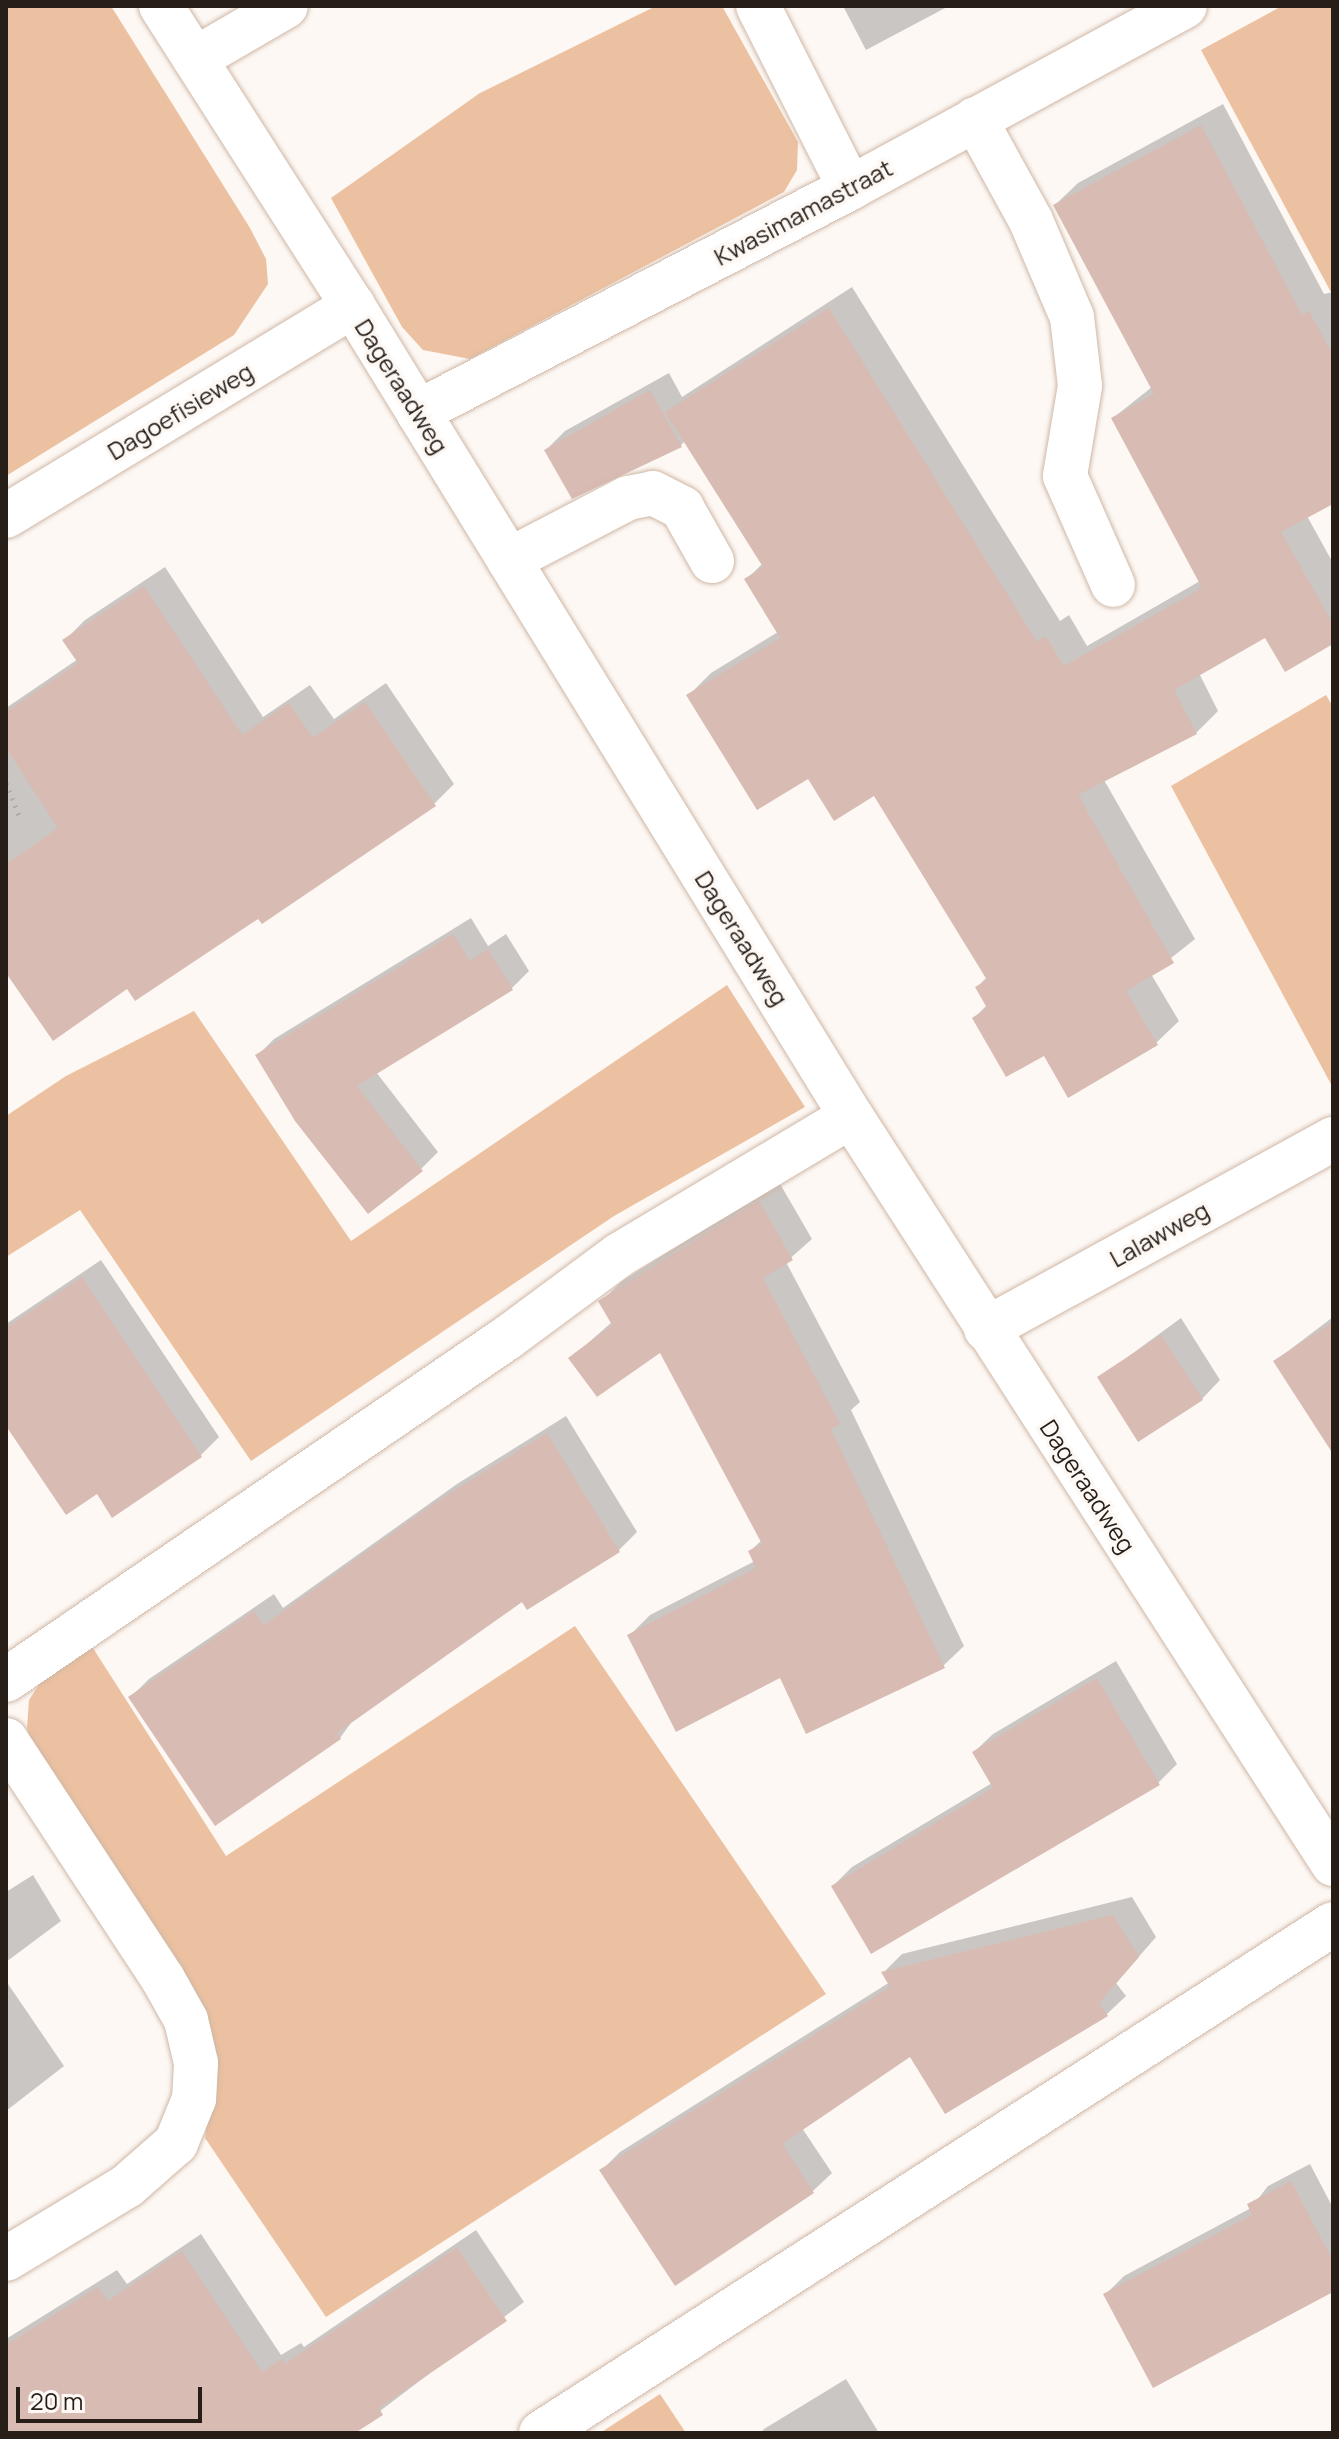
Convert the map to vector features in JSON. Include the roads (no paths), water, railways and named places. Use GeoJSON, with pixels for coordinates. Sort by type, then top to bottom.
{"type":"FeatureCollection","features":[{"type":"Feature","properties":{"kind":"street","name":"Dageraadweg"},"geometry":{"type":"LineString","coordinates":[[161,6],[353,306],[851,1116],[1333,1864]]}},
{"type":"Feature","properties":{"kind":"street"},"geometry":{"type":"LineString","coordinates":[[195,59],[286,6]]}},
{"type":"Feature","properties":{"kind":"street"},"geometry":{"type":"LineString","coordinates":[[758,6],[850,188]]}},
{"type":"Feature","properties":{"kind":"street","name":"Kwasimamastraat"},"geometry":{"type":"LineString","coordinates":[[418,412],[850,188],[1185,6]]}},
{"type":"Feature","properties":{"kind":"street"},"geometry":{"type":"LineString","coordinates":[[975,119],[1031,221],[1072,317],[1080,386],[1065,476],[1113,585]]}},
{"type":"Feature","properties":{"kind":"street","name":"Dagoefisieweg"},"geometry":{"type":"LineString","coordinates":[[6,516],[353,306]]}},
{"type":"Feature","properties":{"kind":"street"},"geometry":{"type":"LineString","coordinates":[[509,560],[628,498],[653,493],[682,508],[712,561]]}},
{"type":"Feature","properties":{"kind":"street"},"geometry":{"type":"LineString","coordinates":[[6,1680],[481,1356],[619,1255],[851,1116]]}},
{"type":"Feature","properties":{"kind":"street","name":"Lalawweg"},"geometry":{"type":"LineString","coordinates":[[986,1329],[1333,1139]]}},
{"type":"Feature","properties":{"kind":"street"},"geometry":{"type":"LineString","coordinates":[[6,1740],[163,1979],[186,2020],[196,2063],[194,2099],[176,2143],[127,2186],[6,2259]]}},
{"type":"Feature","properties":{"kind":"street"},"geometry":{"type":"LineString","coordinates":[[541,2433],[1333,1924]]}}]}
